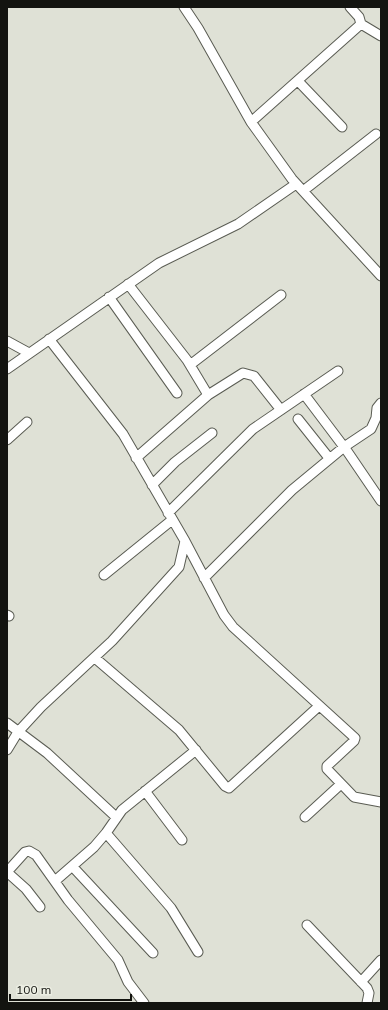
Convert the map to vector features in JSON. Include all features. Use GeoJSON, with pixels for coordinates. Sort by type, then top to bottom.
{"type":"FeatureCollection","features":[{"type":"Feature","properties":{"kind":"street"},"geometry":{"type":"LineString","coordinates":[[184,7],[198,28],[251,122],[300,188],[381,276]]}},
{"type":"Feature","properties":{"kind":"street"},"geometry":{"type":"LineString","coordinates":[[350,7],[359,17],[361,24],[381,36]]}},
{"type":"Feature","properties":{"kind":"street"},"geometry":{"type":"LineString","coordinates":[[251,122],[361,24]]}},
{"type":"Feature","properties":{"kind":"street"},"geometry":{"type":"LineString","coordinates":[[298,81],[342,127]]}},
{"type":"Feature","properties":{"kind":"street"},"geometry":{"type":"LineString","coordinates":[[7,369],[109,297],[159,264],[238,224],[300,188],[376,134]]}},
{"type":"Feature","properties":{"kind":"street"},"geometry":{"type":"LineString","coordinates":[[128,284],[190,366],[208,395]]}},
{"type":"Feature","properties":{"kind":"street"},"geometry":{"type":"LineString","coordinates":[[190,366],[280,294]]}},
{"type":"Feature","properties":{"kind":"street"},"geometry":{"type":"LineString","coordinates":[[109,297],[177,393]]}},
{"type":"Feature","properties":{"kind":"street"},"geometry":{"type":"LineString","coordinates":[[49,339],[123,434],[233,627],[355,739],[326,767],[356,798],[381,802]]}},
{"type":"Feature","properties":{"kind":"street"},"geometry":{"type":"LineString","coordinates":[[7,341],[29,353]]}},
{"type":"Feature","properties":{"kind":"street"},"geometry":{"type":"LineString","coordinates":[[104,575],[170,516],[253,429],[338,371]]}},
{"type":"Feature","properties":{"kind":"street"},"geometry":{"type":"LineString","coordinates":[[136,458],[208,395],[243,373],[248,373],[254,376],[281,410]]}},
{"type":"Feature","properties":{"kind":"street"},"geometry":{"type":"LineString","coordinates":[[304,394],[344,447],[378,488],[381,501]]}},
{"type":"Feature","properties":{"kind":"street"},"geometry":{"type":"LineString","coordinates":[[204,578],[282,499],[330,458],[378,423],[377,408],[381,403]]}},
{"type":"Feature","properties":{"kind":"street"},"geometry":{"type":"LineString","coordinates":[[298,419],[330,458]]}},
{"type":"Feature","properties":{"kind":"street"},"geometry":{"type":"LineString","coordinates":[[7,440],[27,422]]}},
{"type":"Feature","properties":{"kind":"street"},"geometry":{"type":"LineString","coordinates":[[152,485],[175,462],[212,433]]}},
{"type":"Feature","properties":{"kind":"street"},"geometry":{"type":"LineString","coordinates":[[7,750],[18,732],[41,707],[95,658],[131,621],[179,567],[185,541]]}},
{"type":"Feature","properties":{"kind":"street"},"geometry":{"type":"LineString","coordinates":[[95,658],[173,725],[196,750],[225,786],[232,788],[320,706]]}},
{"type":"Feature","properties":{"kind":"street"},"geometry":{"type":"LineString","coordinates":[[7,723],[47,753],[116,817]]}},
{"type":"Feature","properties":{"kind":"street"},"geometry":{"type":"LineString","coordinates":[[55,881],[94,847],[106,833],[116,817],[145,791],[196,750]]}},
{"type":"Feature","properties":{"kind":"street"},"geometry":{"type":"LineString","coordinates":[[305,817],[341,784]]}},
{"type":"Feature","properties":{"kind":"street"},"geometry":{"type":"LineString","coordinates":[[145,791],[182,840]]}},
{"type":"Feature","properties":{"kind":"street"},"geometry":{"type":"LineString","coordinates":[[106,833],[171,908],[198,952]]}},
{"type":"Feature","properties":{"kind":"street"},"geometry":{"type":"LineString","coordinates":[[40,907],[26,889],[7,872],[25,852],[29,851],[36,855],[118,960],[128,982],[144,1003]]}},
{"type":"Feature","properties":{"kind":"street"},"geometry":{"type":"LineString","coordinates":[[72,866],[153,953]]}},
{"type":"Feature","properties":{"kind":"street"},"geometry":{"type":"LineString","coordinates":[[308,925],[361,982],[369,993],[367,1003]]}},
{"type":"Feature","properties":{"kind":"street"},"geometry":{"type":"LineString","coordinates":[[361,982],[381,960]]}}]}
